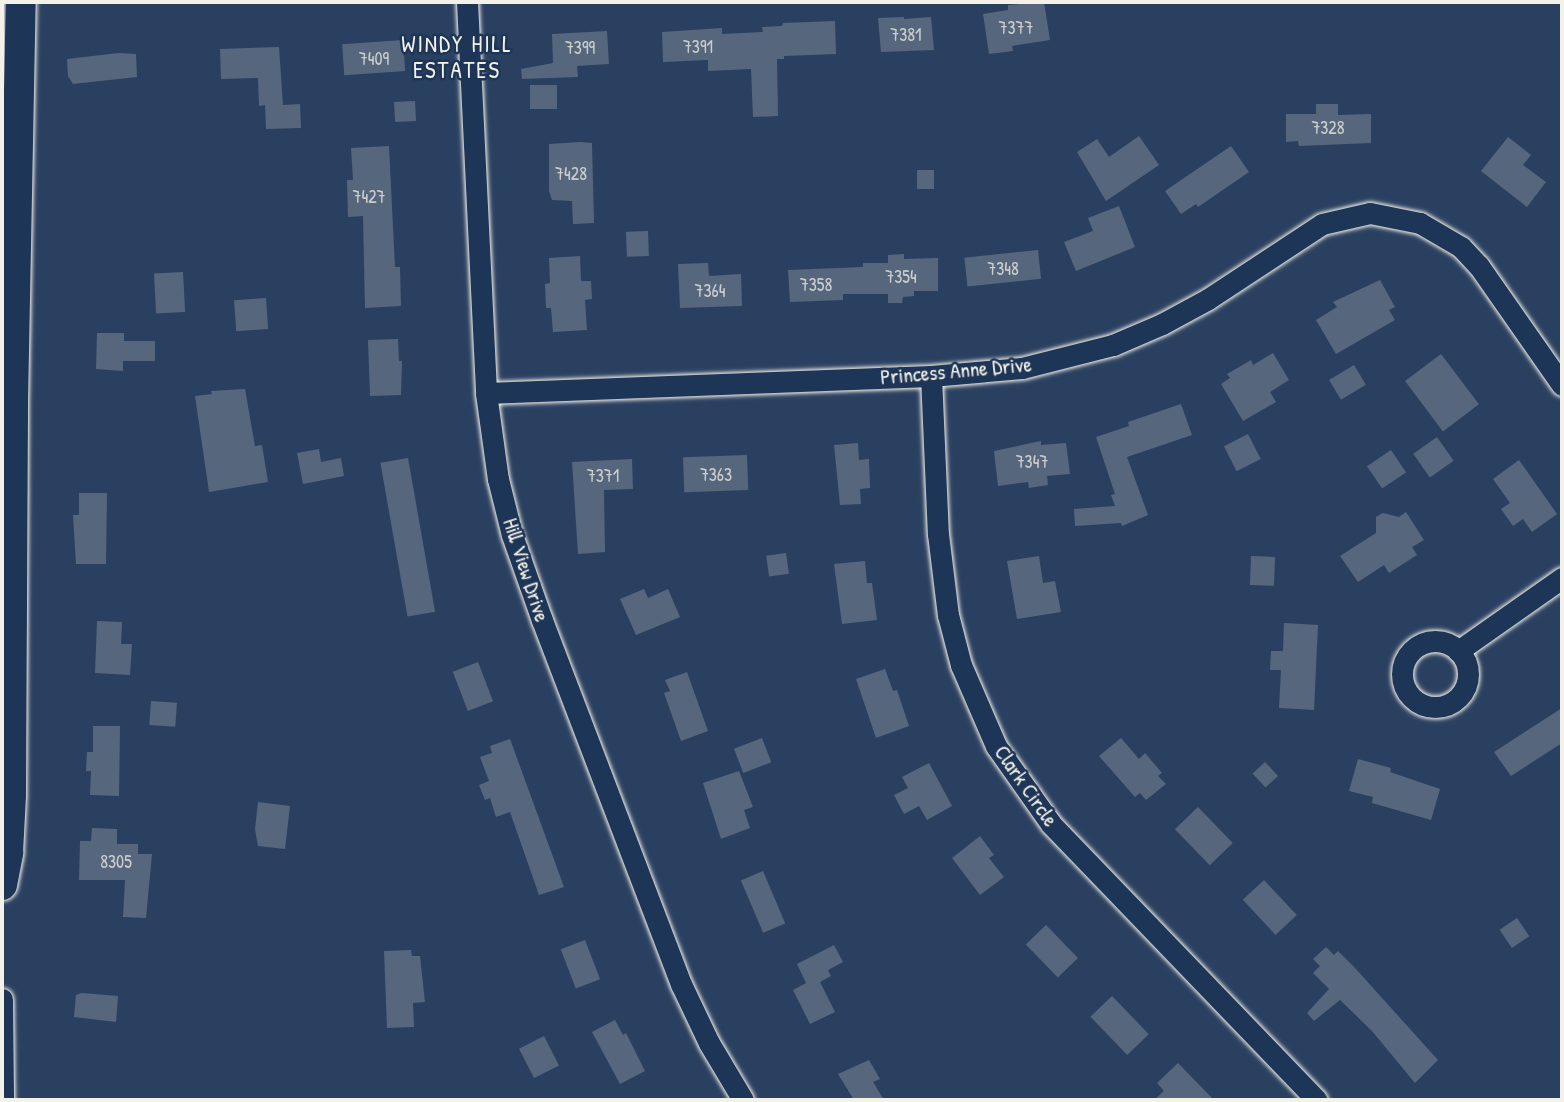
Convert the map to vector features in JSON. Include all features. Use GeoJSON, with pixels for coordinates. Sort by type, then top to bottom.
{"type":"FeatureCollection","features":[{"type":"Feature","properties":{"kind":"street"},"geometry":{"type":"LineString","coordinates":[[2,885],[8,853],[11,795],[7,577],[21,2]]}},
{"type":"Feature","properties":{"kind":"street","name":"Hill View Drive"},"geometry":{"type":"LineString","coordinates":[[467,2],[486,393],[498,479],[512,535],[681,984],[709,1043],[743,1100]]}},
{"type":"Feature","properties":{"kind":"street","name":"Princess Anne Drive"},"geometry":{"type":"LineString","coordinates":[[486,393],[931,376],[1022,368],[1113,345],[1208,299],[1322,224],[1370,213],[1420,223],[1461,247],[1479,266],[1562,386]]}},
{"type":"Feature","properties":{"kind":"street","name":"Clark Circle"},"geometry":{"type":"LineString","coordinates":[[931,376],[938,534],[948,615],[961,665],[996,746],[1051,824],[1317,1100]]}},
{"type":"Feature","properties":{"kind":"street"},"geometry":{"type":"LineString","coordinates":[[1458,651],[1562,578]]}},
{"type":"Feature","properties":{"kind":"street"},"geometry":{"type":"LineString","coordinates":[[2,999],[2,1100]]}},
{"type":"Feature","properties":{"kind":"building"},"geometry":{"type":"Polygon","coordinates":[[[1044,2],[1050,40],[1012,46],[1013,51],[989,54],[983,14],[1008,10],[1008,5],[1044,2]]]}},
{"type":"Feature","properties":{"kind":"building"},"geometry":{"type":"Polygon","coordinates":[[[931,17],[934,50],[881,52],[878,18],[931,17]]]}},
{"type":"Feature","properties":{"kind":"building"},"geometry":{"type":"Polygon","coordinates":[[[835,21],[836,54],[784,56],[784,59],[777,59],[778,116],[753,117],[751,69],[708,71],[708,60],[663,62],[662,32],[722,28],[722,34],[763,32],[762,27],[782,26],[783,23],[835,21]]]}},
{"type":"Feature","properties":{"kind":"building"},"geometry":{"type":"Polygon","coordinates":[[[607,31],[609,64],[577,66],[578,77],[522,79],[521,69],[553,63],[552,34],[607,31]]]}},
{"type":"Feature","properties":{"kind":"building"},"geometry":{"type":"Polygon","coordinates":[[[403,40],[405,71],[344,75],[342,44],[403,40]]]}},
{"type":"Feature","properties":{"kind":"building"},"geometry":{"type":"Polygon","coordinates":[[[279,47],[283,105],[300,104],[301,128],[266,129],[265,105],[259,106],[258,78],[221,79],[220,49],[279,47]]]}},
{"type":"Feature","properties":{"kind":"building"},"geometry":{"type":"Polygon","coordinates":[[[119,53],[136,54],[137,77],[73,84],[68,76],[67,59],[119,53]]]}},
{"type":"Feature","properties":{"kind":"building"},"geometry":{"type":"Polygon","coordinates":[[[530,85],[557,85],[557,109],[530,109],[530,85]]]}},
{"type":"Feature","properties":{"kind":"building"},"geometry":{"type":"Polygon","coordinates":[[[415,101],[416,121],[395,122],[394,102],[415,101]]]}},
{"type":"Feature","properties":{"kind":"building"},"geometry":{"type":"Polygon","coordinates":[[[1316,104],[1338,104],[1338,115],[1371,114],[1371,143],[1299,146],[1298,141],[1286,142],[1286,114],[1316,114],[1316,104]]]}},
{"type":"Feature","properties":{"kind":"building"},"geometry":{"type":"Polygon","coordinates":[[[1139,136],[1159,165],[1106,201],[1077,152],[1097,139],[1109,157],[1139,136]]]}},
{"type":"Feature","properties":{"kind":"building"},"geometry":{"type":"Polygon","coordinates":[[[1508,137],[1531,155],[1523,165],[1546,182],[1527,207],[1481,171],[1508,137]]]}},
{"type":"Feature","properties":{"kind":"building"},"geometry":{"type":"Polygon","coordinates":[[[592,143],[594,223],[573,224],[572,201],[552,200],[549,191],[549,144],[592,143]]]}},
{"type":"Feature","properties":{"kind":"building"},"geometry":{"type":"Polygon","coordinates":[[[389,146],[395,267],[400,267],[401,306],[365,308],[363,216],[348,217],[347,180],[353,180],[351,148],[389,146]]]}},
{"type":"Feature","properties":{"kind":"building"},"geometry":{"type":"Polygon","coordinates":[[[1231,146],[1249,172],[1198,207],[1196,204],[1181,214],[1165,191],[1231,146]]]}},
{"type":"Feature","properties":{"kind":"building"},"geometry":{"type":"Polygon","coordinates":[[[917,170],[934,170],[934,189],[917,189],[917,170]]]}},
{"type":"Feature","properties":{"kind":"building"},"geometry":{"type":"Polygon","coordinates":[[[1119,206],[1135,247],[1076,271],[1064,242],[1093,231],[1088,218],[1119,206]]]}},
{"type":"Feature","properties":{"kind":"building"},"geometry":{"type":"Polygon","coordinates":[[[648,231],[649,256],[627,257],[626,232],[648,231]]]}},
{"type":"Feature","properties":{"kind":"building"},"geometry":{"type":"Polygon","coordinates":[[[1038,250],[1041,279],[967,287],[964,258],[1038,250]]]}},
{"type":"Feature","properties":{"kind":"building"},"geometry":{"type":"Polygon","coordinates":[[[904,254],[904,259],[938,258],[938,291],[914,291],[914,296],[903,297],[902,303],[888,303],[888,294],[843,294],[843,300],[790,302],[788,270],[863,267],[863,263],[888,263],[888,255],[904,254]]]}},
{"type":"Feature","properties":{"kind":"building"},"geometry":{"type":"Polygon","coordinates":[[[580,256],[581,281],[591,281],[592,299],[585,300],[587,330],[553,332],[551,308],[546,308],[545,284],[550,283],[549,258],[580,256]]]}},
{"type":"Feature","properties":{"kind":"building"},"geometry":{"type":"Polygon","coordinates":[[[708,263],[709,276],[741,274],[742,306],[680,308],[678,264],[708,263]]]}},
{"type":"Feature","properties":{"kind":"building"},"geometry":{"type":"Polygon","coordinates":[[[183,272],[185,312],[156,313],[154,274],[183,272]]]}},
{"type":"Feature","properties":{"kind":"building"},"geometry":{"type":"Polygon","coordinates":[[[1380,280],[1395,307],[1389,310],[1395,320],[1336,354],[1316,320],[1337,307],[1333,302],[1380,280]]]}},
{"type":"Feature","properties":{"kind":"building"},"geometry":{"type":"Polygon","coordinates":[[[266,298],[268,329],[236,331],[234,300],[266,298]]]}},
{"type":"Feature","properties":{"kind":"building"},"geometry":{"type":"Polygon","coordinates":[[[97,333],[124,333],[124,341],[155,341],[155,361],[123,361],[123,371],[96,369],[97,333]]]}},
{"type":"Feature","properties":{"kind":"building"},"geometry":{"type":"Polygon","coordinates":[[[398,339],[399,361],[402,361],[401,395],[370,396],[368,340],[398,339]]]}},
{"type":"Feature","properties":{"kind":"building"},"geometry":{"type":"Polygon","coordinates":[[[1273,353],[1289,380],[1270,392],[1276,402],[1243,421],[1221,384],[1230,378],[1227,374],[1251,360],[1253,365],[1273,353]]]}},
{"type":"Feature","properties":{"kind":"building"},"geometry":{"type":"Polygon","coordinates":[[[1441,354],[1479,404],[1443,431],[1405,381],[1441,354]]]}},
{"type":"Feature","properties":{"kind":"building"},"geometry":{"type":"Polygon","coordinates":[[[1354,365],[1366,385],[1341,400],[1329,380],[1354,365]]]}},
{"type":"Feature","properties":{"kind":"building"},"geometry":{"type":"Polygon","coordinates":[[[245,389],[255,446],[262,445],[268,482],[209,492],[195,396],[212,394],[211,391],[245,389]]]}},
{"type":"Feature","properties":{"kind":"building"},"geometry":{"type":"Polygon","coordinates":[[[1181,404],[1192,435],[1127,457],[1148,515],[1122,526],[1121,523],[1075,526],[1074,509],[1115,506],[1111,495],[1115,494],[1096,437],[1129,426],[1128,422],[1181,404]]]}},
{"type":"Feature","properties":{"kind":"building"},"geometry":{"type":"Polygon","coordinates":[[[1248,434],[1261,459],[1237,471],[1224,446],[1248,434]]]}},
{"type":"Feature","properties":{"kind":"building"},"geometry":{"type":"Polygon","coordinates":[[[1437,437],[1454,461],[1430,477],[1413,454],[1437,437]]]}},
{"type":"Feature","properties":{"kind":"building"},"geometry":{"type":"Polygon","coordinates":[[[1041,441],[1041,445],[1066,443],[1070,474],[1047,476],[1048,485],[1029,488],[1028,482],[998,486],[994,451],[1041,441]]]}},
{"type":"Feature","properties":{"kind":"building"},"geometry":{"type":"Polygon","coordinates":[[[858,443],[859,460],[869,459],[870,488],[860,489],[861,504],[840,505],[834,445],[858,443]]]}},
{"type":"Feature","properties":{"kind":"building"},"geometry":{"type":"Polygon","coordinates":[[[319,449],[321,462],[341,458],[344,476],[303,484],[297,453],[319,449]]]}},
{"type":"Feature","properties":{"kind":"building"},"geometry":{"type":"Polygon","coordinates":[[[1391,450],[1406,472],[1382,489],[1367,466],[1391,450]]]}},
{"type":"Feature","properties":{"kind":"building"},"geometry":{"type":"Polygon","coordinates":[[[747,455],[748,490],[684,492],[683,457],[747,455]]]}},
{"type":"Feature","properties":{"kind":"building"},"geometry":{"type":"Polygon","coordinates":[[[408,458],[435,612],[408,616],[380,463],[408,458]]]}},
{"type":"Feature","properties":{"kind":"building"},"geometry":{"type":"Polygon","coordinates":[[[632,459],[633,489],[604,490],[605,552],[578,554],[572,462],[632,459]]]}},
{"type":"Feature","properties":{"kind":"building"},"geometry":{"type":"Polygon","coordinates":[[[1519,460],[1557,514],[1532,532],[1523,519],[1513,526],[1501,509],[1510,503],[1493,479],[1519,460]]]}},
{"type":"Feature","properties":{"kind":"building"},"geometry":{"type":"Polygon","coordinates":[[[79,493],[107,493],[106,564],[76,564],[73,515],[79,515],[79,493]]]}},
{"type":"Feature","properties":{"kind":"building"},"geometry":{"type":"Polygon","coordinates":[[[1406,512],[1424,540],[1412,547],[1417,555],[1389,573],[1384,565],[1358,582],[1340,556],[1376,533],[1376,517],[1383,513],[1399,517],[1406,512]]]}},
{"type":"Feature","properties":{"kind":"building"},"geometry":{"type":"Polygon","coordinates":[[[786,553],[789,574],[769,577],[766,556],[786,553]]]}},
{"type":"Feature","properties":{"kind":"building"},"geometry":{"type":"Polygon","coordinates":[[[1039,556],[1043,583],[1055,581],[1061,612],[1017,619],[1007,561],[1039,556]]]}},
{"type":"Feature","properties":{"kind":"building"},"geometry":{"type":"Polygon","coordinates":[[[1251,556],[1275,557],[1274,586],[1250,585],[1251,556]]]}},
{"type":"Feature","properties":{"kind":"building"},"geometry":{"type":"Polygon","coordinates":[[[865,561],[867,583],[872,583],[877,620],[842,624],[834,564],[865,561]]]}},
{"type":"Feature","properties":{"kind":"building"},"geometry":{"type":"Polygon","coordinates":[[[644,589],[648,598],[668,589],[680,617],[636,635],[620,599],[644,589]]]}},
{"type":"Feature","properties":{"kind":"building"},"geometry":{"type":"Polygon","coordinates":[[[97,621],[122,622],[121,644],[132,644],[130,675],[95,673],[97,621]]]}},
{"type":"Feature","properties":{"kind":"building"},"geometry":{"type":"Polygon","coordinates":[[[1284,623],[1318,625],[1314,710],[1279,708],[1281,670],[1270,670],[1271,651],[1283,651],[1284,623]]]}},
{"type":"Feature","properties":{"kind":"building"},"geometry":{"type":"Polygon","coordinates":[[[478,662],[493,701],[468,711],[453,672],[478,662]]]}},
{"type":"Feature","properties":{"kind":"building"},"geometry":{"type":"Polygon","coordinates":[[[885,669],[893,691],[897,690],[909,726],[876,738],[856,679],[885,669]]]}},
{"type":"Feature","properties":{"kind":"building"},"geometry":{"type":"Polygon","coordinates":[[[687,672],[708,731],[681,741],[664,693],[670,691],[665,680],[687,672]]]}},
{"type":"Feature","properties":{"kind":"building"},"geometry":{"type":"Polygon","coordinates":[[[151,701],[177,703],[175,727],[149,725],[151,701]]]}},
{"type":"Feature","properties":{"kind":"building"},"geometry":{"type":"Polygon","coordinates":[[[1562,708],[1562,743],[1511,776],[1494,752],[1562,708]]]}},
{"type":"Feature","properties":{"kind":"building"},"geometry":{"type":"Polygon","coordinates":[[[93,726],[120,726],[119,796],[90,795],[91,771],[86,771],[87,752],[93,752],[93,726]]]}},
{"type":"Feature","properties":{"kind":"building"},"geometry":{"type":"Polygon","coordinates":[[[762,738],[771,762],[743,773],[734,749],[762,738]]]}},
{"type":"Feature","properties":{"kind":"building"},"geometry":{"type":"Polygon","coordinates":[[[1121,738],[1139,759],[1145,753],[1162,773],[1158,776],[1166,784],[1146,800],[1140,793],[1135,797],[1099,756],[1121,738]]]}},
{"type":"Feature","properties":{"kind":"building"},"geometry":{"type":"Polygon","coordinates":[[[510,739],[564,887],[539,895],[510,812],[496,817],[490,798],[485,800],[479,785],[489,781],[480,757],[492,753],[490,746],[510,739]]]}},
{"type":"Feature","properties":{"kind":"building"},"geometry":{"type":"Polygon","coordinates":[[[1358,759],[1391,768],[1390,772],[1440,789],[1431,820],[1372,803],[1373,797],[1349,791],[1358,759]]]}},
{"type":"Feature","properties":{"kind":"building"},"geometry":{"type":"Polygon","coordinates":[[[1265,762],[1278,776],[1266,787],[1253,774],[1265,762]]]}},
{"type":"Feature","properties":{"kind":"building"},"geometry":{"type":"Polygon","coordinates":[[[929,763],[952,806],[927,820],[919,806],[904,814],[894,795],[908,788],[902,777],[929,763]]]}},
{"type":"Feature","properties":{"kind":"building"},"geometry":{"type":"Polygon","coordinates":[[[739,771],[753,807],[744,810],[750,828],[721,839],[703,783],[739,771]]]}},
{"type":"Feature","properties":{"kind":"building"},"geometry":{"type":"Polygon","coordinates":[[[258,802],[290,806],[285,849],[258,846],[255,829],[258,802]]]}},
{"type":"Feature","properties":{"kind":"building"},"geometry":{"type":"Polygon","coordinates":[[[1198,807],[1233,843],[1210,865],[1175,829],[1198,807]]]}},
{"type":"Feature","properties":{"kind":"building"},"geometry":{"type":"Polygon","coordinates":[[[92,828],[117,829],[117,844],[138,844],[138,854],[152,854],[146,918],[123,917],[125,880],[79,880],[80,841],[91,841],[92,828]]]}},
{"type":"Feature","properties":{"kind":"building"},"geometry":{"type":"Polygon","coordinates":[[[980,836],[994,855],[989,858],[1004,877],[980,895],[952,858],[980,836]]]}},
{"type":"Feature","properties":{"kind":"building"},"geometry":{"type":"Polygon","coordinates":[[[763,871],[785,923],[763,933],[741,880],[763,871]]]}},
{"type":"Feature","properties":{"kind":"building"},"geometry":{"type":"Polygon","coordinates":[[[1264,880],[1297,915],[1276,935],[1243,900],[1264,880]]]}},
{"type":"Feature","properties":{"kind":"building"},"geometry":{"type":"Polygon","coordinates":[[[1517,918],[1529,936],[1512,948],[1500,930],[1517,918]]]}},
{"type":"Feature","properties":{"kind":"building"},"geometry":{"type":"Polygon","coordinates":[[[1046,925],[1078,958],[1058,978],[1026,944],[1046,925]]]}},
{"type":"Feature","properties":{"kind":"building"},"geometry":{"type":"Polygon","coordinates":[[[585,940],[600,979],[576,989],[561,949],[585,940]]]}},
{"type":"Feature","properties":{"kind":"building"},"geometry":{"type":"Polygon","coordinates":[[[834,945],[843,962],[828,970],[831,976],[820,982],[835,1012],[810,1024],[793,990],[806,983],[797,964],[834,945]]]}},
{"type":"Feature","properties":{"kind":"building"},"geometry":{"type":"Polygon","coordinates":[[[1326,947],[1334,955],[1338,951],[1355,968],[1438,1060],[1415,1083],[1372,1031],[1340,1000],[1314,1021],[1307,1013],[1329,989],[1313,973],[1320,966],[1313,959],[1326,947]]]}},
{"type":"Feature","properties":{"kind":"building"},"geometry":{"type":"Polygon","coordinates":[[[411,950],[412,956],[420,956],[425,1002],[413,1003],[414,1027],[387,1028],[384,951],[411,950]]]}},
{"type":"Feature","properties":{"kind":"building"},"geometry":{"type":"Polygon","coordinates":[[[82,993],[118,996],[116,1022],[74,1017],[76,995],[82,993]]]}},
{"type":"Feature","properties":{"kind":"building"},"geometry":{"type":"Polygon","coordinates":[[[1112,996],[1149,1034],[1127,1055],[1090,1017],[1112,996]]]}},
{"type":"Feature","properties":{"kind":"building"},"geometry":{"type":"Polygon","coordinates":[[[615,1020],[623,1035],[626,1033],[645,1071],[620,1084],[592,1032],[615,1020]]]}},
{"type":"Feature","properties":{"kind":"building"},"geometry":{"type":"Polygon","coordinates":[[[544,1036],[559,1065],[534,1078],[519,1049],[544,1036]]]}},
{"type":"Feature","properties":{"kind":"building"},"geometry":{"type":"Polygon","coordinates":[[[869,1060],[880,1079],[873,1082],[884,1100],[854,1100],[838,1074],[869,1060]]]}},
{"type":"Feature","properties":{"kind":"building"},"geometry":{"type":"Polygon","coordinates":[[[1178,1063],[1214,1100],[1154,1100],[1164,1091],[1157,1083],[1178,1063]]]}},
{"type":"Feature","properties":{"kind":"district","name":"WINDY HILL ESTATES"},"geometry":{"type":"Point","coordinates":[457,57]}}]}
